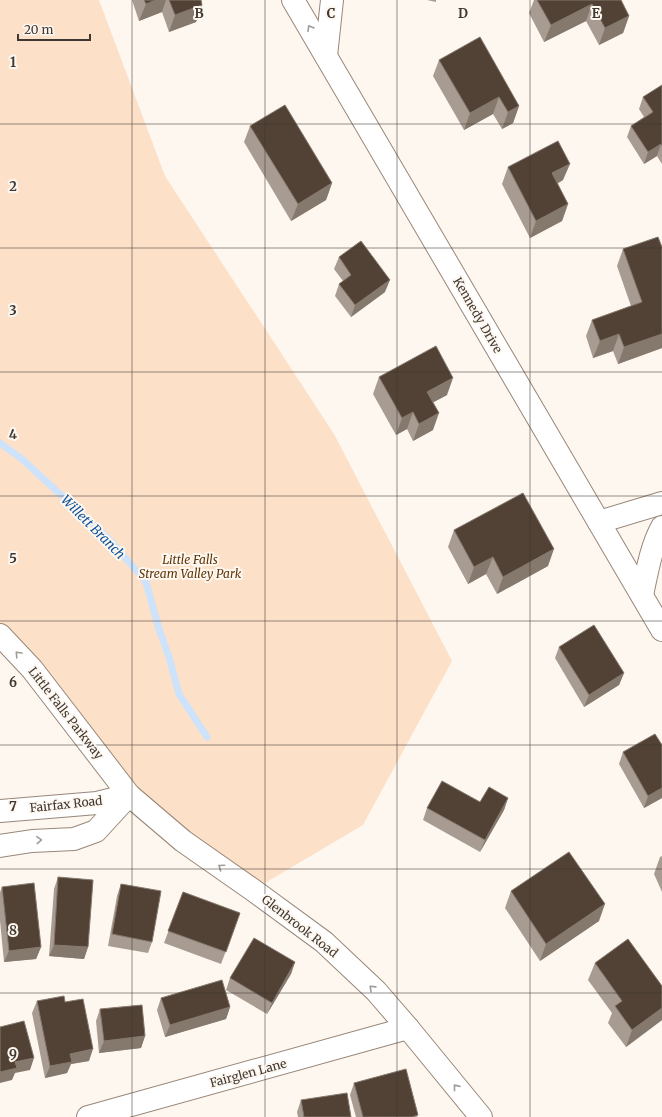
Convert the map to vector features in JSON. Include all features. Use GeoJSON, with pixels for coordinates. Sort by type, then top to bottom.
{"type":"FeatureCollection","features":[{"type":"Feature","properties":{"kind":"street","name":"Kennedy Drive"},"geometry":{"type":"LineString","coordinates":[[293,0],[662,630]]}},
{"type":"Feature","properties":{"kind":"street"},"geometry":{"type":"LineString","coordinates":[[326,56],[332,0]]}},
{"type":"Feature","properties":{"kind":"street"},"geometry":{"type":"LineString","coordinates":[[599,522],[662,503]]}},
{"type":"Feature","properties":{"kind":"street"},"geometry":{"type":"LineString","coordinates":[[642,595],[658,533],[662,527]]}},
{"type":"Feature","properties":{"kind":"street","name":"Little Falls Parkway"},"geometry":{"type":"LineString","coordinates":[[0,634],[32,669],[129,795]]}},
{"type":"Feature","properties":{"kind":"street","name":"Fairfax Road"},"geometry":{"type":"LineString","coordinates":[[0,811],[97,803],[129,795]]}},
{"type":"Feature","properties":{"kind":"street","name":"Fairfax Road"},"geometry":{"type":"LineString","coordinates":[[0,846],[32,841],[74,839],[96,831],[129,795]]}},
{"type":"Feature","properties":{"kind":"street","name":"Glenbrook Road"},"geometry":{"type":"LineString","coordinates":[[129,795],[183,841],[324,942],[376,991],[481,1117]]}},
{"type":"Feature","properties":{"kind":"street","name":"Fairglen Lane"},"geometry":{"type":"LineString","coordinates":[[88,1117],[408,1028]]}},
{"type":"Feature","properties":{"kind":"green space","name":"Little Falls Stream Valley Park"},"geometry":{"type":"Polygon","coordinates":[[[0,0],[99,0],[165,176],[334,434],[452,661],[363,825],[253,890],[129,795],[0,635],[0,0]]]}},
{"type":"Feature","properties":{"kind":"building"},"geometry":{"type":"Polygon","coordinates":[[[144,0],[156,0],[146,4],[144,0]]]}},
{"type":"Feature","properties":{"kind":"building"},"geometry":{"type":"Polygon","coordinates":[[[169,0],[201,0],[202,5],[175,15],[169,0]]]}},
{"type":"Feature","properties":{"kind":"building"},"geometry":{"type":"Polygon","coordinates":[[[537,0],[621,0],[629,16],[605,28],[592,4],[551,25],[537,0]]]}},
{"type":"Feature","properties":{"kind":"building"},"geometry":{"type":"Polygon","coordinates":[[[480,37],[519,106],[508,112],[499,97],[470,113],[439,60],[480,37]]]}},
{"type":"Feature","properties":{"kind":"building"},"geometry":{"type":"Polygon","coordinates":[[[662,85],[662,146],[661,144],[648,152],[631,126],[653,112],[643,97],[662,85]]]}},
{"type":"Feature","properties":{"kind":"building"},"geometry":{"type":"Polygon","coordinates":[[[285,105],[332,183],[298,204],[250,126],[285,105]]]}},
{"type":"Feature","properties":{"kind":"building"},"geometry":{"type":"Polygon","coordinates":[[[558,141],[570,164],[552,173],[568,204],[536,221],[508,167],[558,141]]]}},
{"type":"Feature","properties":{"kind":"building"},"geometry":{"type":"Polygon","coordinates":[[[658,237],[662,247],[662,334],[624,347],[619,334],[600,341],[592,320],[642,302],[623,249],[658,237]]]}},
{"type":"Feature","properties":{"kind":"building"},"geometry":{"type":"Polygon","coordinates":[[[361,241],[390,280],[355,305],[339,284],[351,275],[339,257],[361,241]]]}},
{"type":"Feature","properties":{"kind":"building"},"geometry":{"type":"Polygon","coordinates":[[[436,346],[453,378],[427,392],[439,413],[419,424],[413,412],[402,418],[379,377],[436,346]]]}},
{"type":"Feature","properties":{"kind":"building"},"geometry":{"type":"Polygon","coordinates":[[[523,493],[554,549],[503,577],[493,557],[474,567],[454,530],[523,493]]]}},
{"type":"Feature","properties":{"kind":"building"},"geometry":{"type":"Polygon","coordinates":[[[594,625],[624,673],[589,695],[559,647],[594,625]]]}},
{"type":"Feature","properties":{"kind":"building"},"geometry":{"type":"Polygon","coordinates":[[[655,734],[662,745],[662,788],[648,796],[623,752],[655,734]]]}},
{"type":"Feature","properties":{"kind":"building"},"geometry":{"type":"Polygon","coordinates":[[[442,781],[480,802],[489,787],[508,798],[485,840],[427,808],[442,781]]]}},
{"type":"Feature","properties":{"kind":"building"},"geometry":{"type":"Polygon","coordinates":[[[569,852],[605,904],[546,944],[511,891],[569,852]]]}},
{"type":"Feature","properties":{"kind":"building"},"geometry":{"type":"Polygon","coordinates":[[[58,877],[93,880],[88,947],[54,945],[58,877]]]}},
{"type":"Feature","properties":{"kind":"building"},"geometry":{"type":"Polygon","coordinates":[[[34,883],[41,947],[9,951],[2,887],[34,883]]]}},
{"type":"Feature","properties":{"kind":"building"},"geometry":{"type":"Polygon","coordinates":[[[121,884],[161,891],[152,942],[112,934],[121,884]]]}},
{"type":"Feature","properties":{"kind":"building"},"geometry":{"type":"Polygon","coordinates":[[[183,892],[240,913],[226,952],[168,931],[183,892]]]}},
{"type":"Feature","properties":{"kind":"building"},"geometry":{"type":"Polygon","coordinates":[[[254,938],[295,962],[272,1003],[230,978],[254,938]]]}},
{"type":"Feature","properties":{"kind":"building"},"geometry":{"type":"Polygon","coordinates":[[[628,939],[662,986],[662,1008],[632,1030],[615,1006],[622,1001],[595,963],[628,939]]]}},
{"type":"Feature","properties":{"kind":"building"},"geometry":{"type":"Polygon","coordinates":[[[222,980],[230,1007],[170,1025],[161,998],[222,980]]]}},
{"type":"Feature","properties":{"kind":"building"},"geometry":{"type":"Polygon","coordinates":[[[64,996],[65,1002],[83,999],[93,1049],[70,1054],[72,1062],[50,1066],[37,1001],[64,996]]]}},
{"type":"Feature","properties":{"kind":"building"},"geometry":{"type":"Polygon","coordinates":[[[142,1005],[145,1036],[104,1041],[100,1009],[142,1005]]]}},
{"type":"Feature","properties":{"kind":"building"},"geometry":{"type":"Polygon","coordinates":[[[24,1021],[34,1058],[15,1062],[17,1068],[0,1072],[0,1027],[24,1021]]]}},
{"type":"Feature","properties":{"kind":"building"},"geometry":{"type":"Polygon","coordinates":[[[406,1069],[418,1115],[412,1117],[363,1117],[354,1083],[406,1069]]]}},
{"type":"Feature","properties":{"kind":"building"},"geometry":{"type":"Polygon","coordinates":[[[347,1093],[351,1117],[304,1117],[301,1100],[347,1093]]]}},
{"type":"Feature","properties":{"kind":"waterway","name":"Willett Branch"},"geometry":{"type":"LineString","coordinates":[[0,443],[22,459],[111,541],[146,582],[179,694],[207,737]]}}]}
